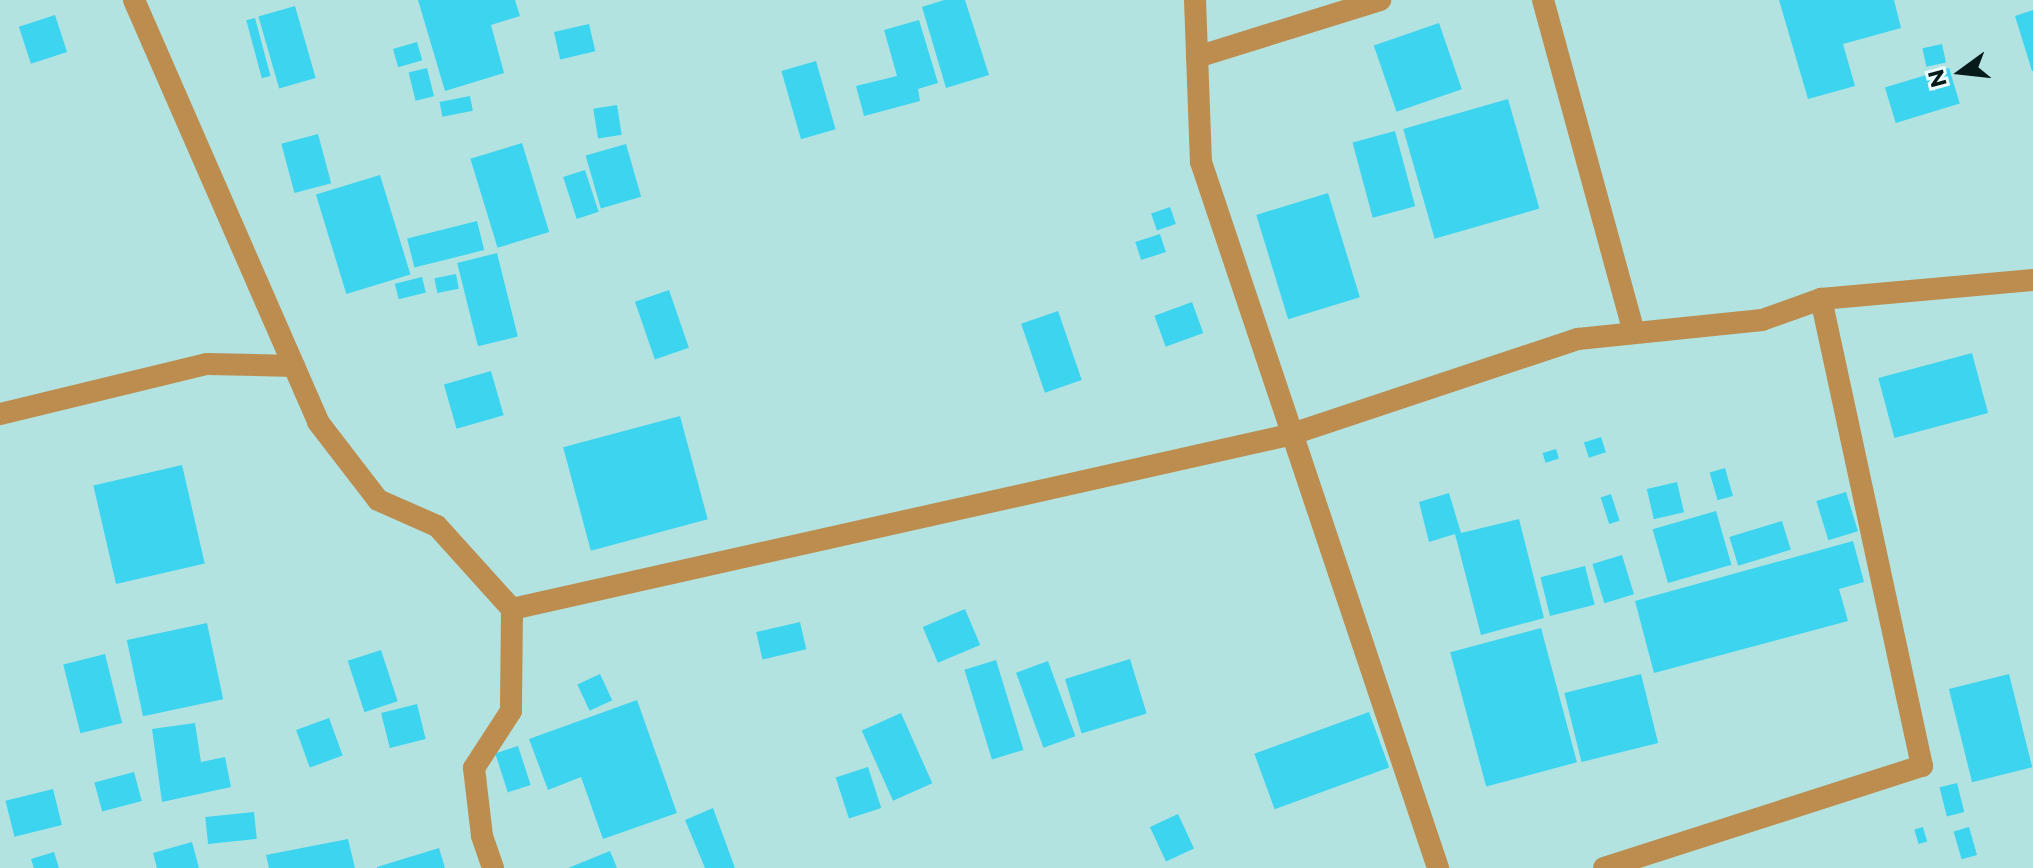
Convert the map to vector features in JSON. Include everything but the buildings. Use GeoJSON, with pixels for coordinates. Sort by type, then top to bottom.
{"type":"FeatureCollection","features":[{"type":"Feature","properties":{"kind":"street"},"geometry":{"type":"LineString","coordinates":[[134,0],[318,422],[378,500],[437,526],[512,609],[511,711],[474,768],[482,836],[493,868]]}},
{"type":"Feature","properties":{"kind":"street"},"geometry":{"type":"LineString","coordinates":[[1195,0],[1201,162],[1289,435],[1438,868]]}},
{"type":"Feature","properties":{"kind":"street"},"geometry":{"type":"LineString","coordinates":[[1197,57],[1380,0]]}},
{"type":"Feature","properties":{"kind":"street"},"geometry":{"type":"LineString","coordinates":[[1543,0],[1634,333]]}},
{"type":"Feature","properties":{"kind":"street"},"geometry":{"type":"LineString","coordinates":[[512,609],[1289,435],[1578,339],[1762,320],[1821,299],[2033,280]]}},
{"type":"Feature","properties":{"kind":"street"},"geometry":{"type":"LineString","coordinates":[[1604,868],[1922,766],[1821,299]]}},
{"type":"Feature","properties":{"kind":"street"},"geometry":{"type":"LineString","coordinates":[[0,414],[207,364],[294,366]]}}]}
